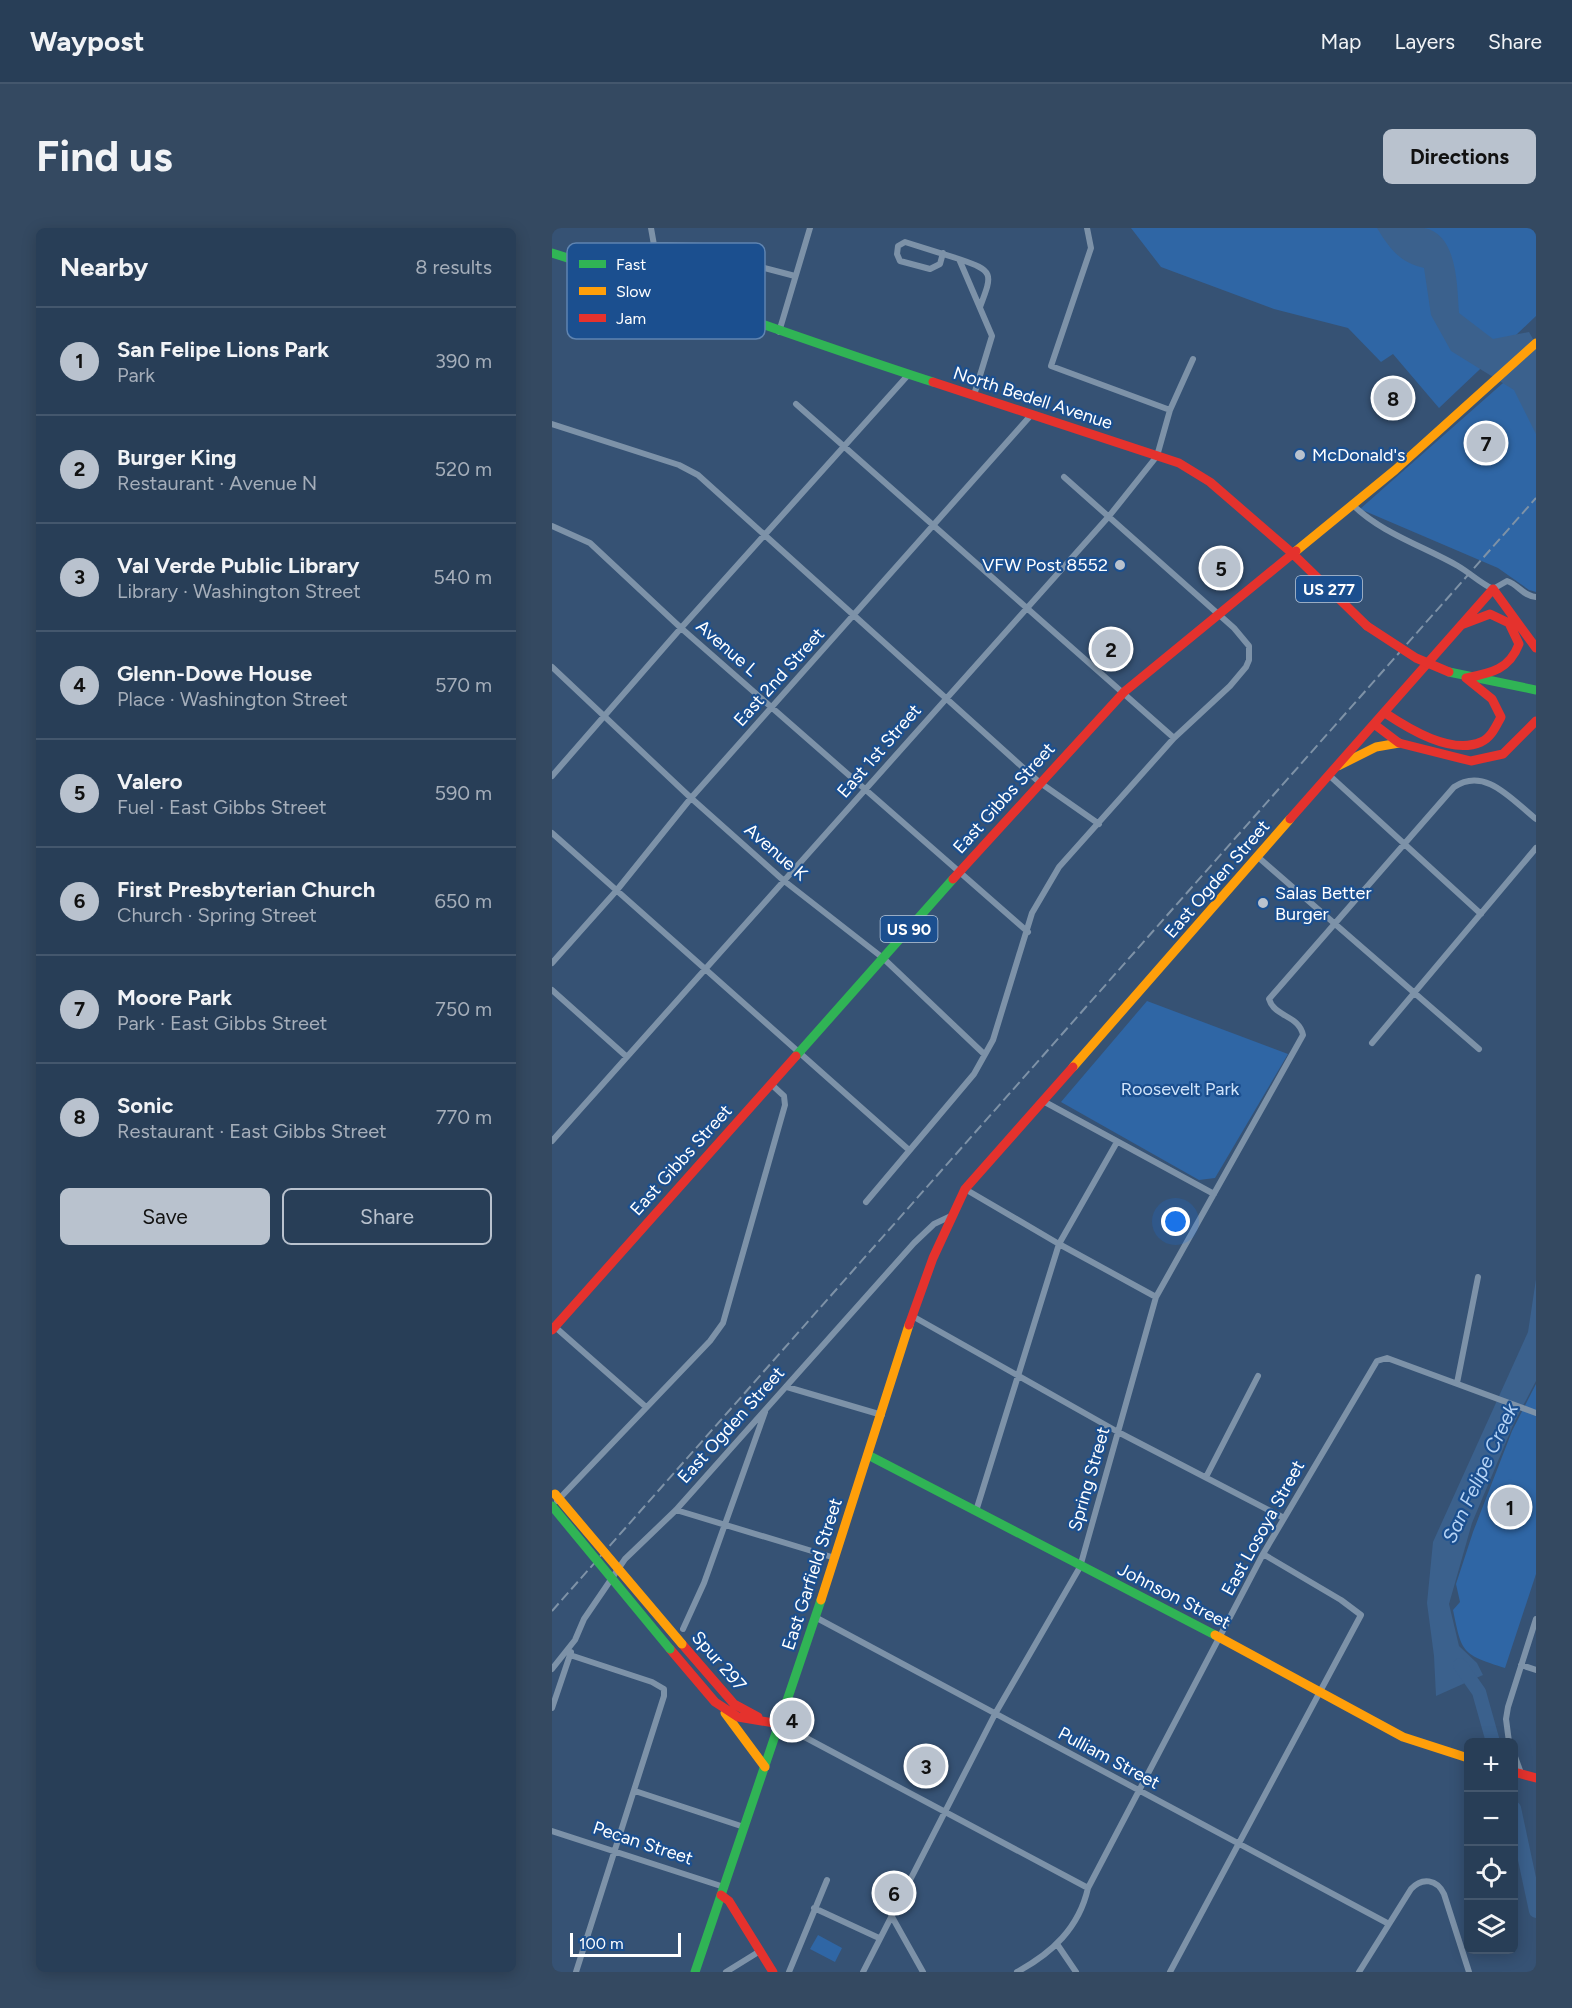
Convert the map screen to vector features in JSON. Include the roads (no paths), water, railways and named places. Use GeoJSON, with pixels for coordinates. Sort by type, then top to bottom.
{"type":"FeatureCollection","features":[{"type":"Feature","properties":{"kind":"main road","name":"North Bedell Avenue"},"geometry":{"type":"LineString","coordinates":[[552,253],[567,258]]}},
{"type":"Feature","properties":{"kind":"main road","name":"North Bedell Avenue"},"geometry":{"type":"LineString","coordinates":[[765,327],[1179,463],[1210,482],[1292,553],[1366,626],[1416,658],[1466,678]]}},
{"type":"Feature","properties":{"kind":"main road","name":"East Gibbs Street"},"geometry":{"type":"LineString","coordinates":[[553,1327],[1039,782],[1124,692],[1353,505],[1536,343]]}},
{"type":"Feature","properties":{"kind":"main road","name":"East Ogden Street"},"geometry":{"type":"LineString","coordinates":[[965,1189],[1493,589]]}},
{"type":"Feature","properties":{"kind":"main road"},"geometry":{"type":"LineString","coordinates":[[1493,589],[1502,598],[1536,648]]}},
{"type":"Feature","properties":{"kind":"main road"},"geometry":{"type":"LineString","coordinates":[[1461,625],[1490,614],[1509,623],[1519,644],[1508,666],[1499,671],[1466,678]]}},
{"type":"Feature","properties":{"kind":"main road"},"geometry":{"type":"LineString","coordinates":[[1385,713],[1404,726],[1424,735],[1458,744],[1481,742],[1490,735],[1501,717],[1498,705],[1490,695],[1466,678]]}},
{"type":"Feature","properties":{"kind":"main road","name":"US 277"},"geometry":{"type":"LineString","coordinates":[[1466,678],[1536,690]]}},
{"type":"Feature","properties":{"kind":"main road"},"geometry":{"type":"LineString","coordinates":[[1374,724],[1399,743],[1458,758],[1484,760],[1503,754],[1536,721]]}},
{"type":"Feature","properties":{"kind":"main road"},"geometry":{"type":"LineString","coordinates":[[1338,766],[1376,747],[1399,743]]}},
{"type":"Feature","properties":{"kind":"main road","name":"East Garfield Street"},"geometry":{"type":"LineString","coordinates":[[695,1972],[780,1725],[914,1317],[951,1216],[965,1189]]}},
{"type":"Feature","properties":{"kind":"main road","name":"Johnson Street"},"geometry":{"type":"LineString","coordinates":[[868,1455],[1220,1638],[1403,1737],[1464,1757]]}},
{"type":"Feature","properties":{"kind":"main road","name":"Spur 297"},"geometry":{"type":"LineString","coordinates":[[553,1492],[734,1704],[749,1714],[780,1725]]}},
{"type":"Feature","properties":{"kind":"main road","name":"Spur 297"},"geometry":{"type":"LineString","coordinates":[[552,1506],[715,1702],[738,1717],[780,1725]]}},
{"type":"Feature","properties":{"kind":"main road"},"geometry":{"type":"LineString","coordinates":[[715,1702],[734,1722],[765,1767]]}},
{"type":"Feature","properties":{"kind":"main road"},"geometry":{"type":"LineString","coordinates":[[1518,1773],[1536,1778]]}},
{"type":"Feature","properties":{"kind":"main road"},"geometry":{"type":"LineString","coordinates":[[723,1891],[773,1972]]}},
{"type":"Feature","properties":{"kind":"street"},"geometry":{"type":"LineString","coordinates":[[651,228],[654,243]]}},
{"type":"Feature","properties":{"kind":"street"},"geometry":{"type":"LineString","coordinates":[[779,332],[810,228]]}},
{"type":"Feature","properties":{"kind":"street"},"geometry":{"type":"LineString","coordinates":[[1087,228],[1091,248],[1051,366],[1170,410]]}},
{"type":"Feature","properties":{"kind":"street"},"geometry":{"type":"LineString","coordinates":[[943,253],[940,264],[930,269],[900,261],[897,254],[898,246],[904,242],[943,253],[985,268],[989,274],[989,283],[980,307]]}},
{"type":"Feature","properties":{"kind":"street"},"geometry":{"type":"LineString","coordinates":[[959,259],[992,336],[974,395]]}},
{"type":"Feature","properties":{"kind":"street"},"geometry":{"type":"LineString","coordinates":[[765,268],[795,276]]}},
{"type":"Feature","properties":{"kind":"street","name":"East 1st Street"},"geometry":{"type":"LineString","coordinates":[[552,1141],[1110,515],[1158,456],[1170,410],[1193,359]]}},
{"type":"Feature","properties":{"kind":"street"},"geometry":{"type":"LineString","coordinates":[[552,776],[681,627],[909,374]]}},
{"type":"Feature","properties":{"kind":"street"},"geometry":{"type":"LineString","coordinates":[[796,404],[1174,738]]}},
{"type":"Feature","properties":{"kind":"street","name":"East 2nd Street"},"geometry":{"type":"LineString","coordinates":[[552,963],[617,890],[691,798],[1032,414]]}},
{"type":"Feature","properties":{"kind":"street"},"geometry":{"type":"LineString","coordinates":[[552,424],[679,465],[698,475],[1039,782],[1099,824]]}},
{"type":"Feature","properties":{"kind":"street"},"geometry":{"type":"LineString","coordinates":[[866,1202],[974,1074],[993,1040],[1032,913],[1054,875],[1174,738],[1230,686],[1249,660],[1249,646],[1234,628],[1110,515],[1064,477]]}},
{"type":"Feature","properties":{"kind":"street"},"geometry":{"type":"LineString","coordinates":[[1353,505],[1367,519],[1460,567],[1493,589],[1507,581],[1514,583],[1526,596],[1536,597]]}},
{"type":"Feature","properties":{"kind":"street","name":"Avenue L"},"geometry":{"type":"LineString","coordinates":[[552,526],[590,543],[771,708],[867,789],[1028,932]]}},
{"type":"Feature","properties":{"kind":"street","name":"Avenue K"},"geometry":{"type":"LineString","coordinates":[[552,668],[603,718],[783,880],[884,958],[984,1054]]}},
{"type":"Feature","properties":{"kind":"street"},"geometry":{"type":"LineString","coordinates":[[1330,776],[1481,914]]}},
{"type":"Feature","properties":{"kind":"street"},"geometry":{"type":"LineString","coordinates":[[1334,924],[1454,787],[1463,781],[1486,780],[1536,819]]}},
{"type":"Feature","properties":{"kind":"street"},"geometry":{"type":"LineString","coordinates":[[552,833],[909,1150]]}},
{"type":"Feature","properties":{"kind":"street"},"geometry":{"type":"LineString","coordinates":[[1372,1043],[1536,848]]}},
{"type":"Feature","properties":{"kind":"street"},"geometry":{"type":"LineString","coordinates":[[1258,857],[1479,1049]]}},
{"type":"Feature","properties":{"kind":"street","name":"Spring Street"},"geometry":{"type":"LineString","coordinates":[[863,1972],[995,1714],[1080,1567],[1156,1297],[1302,1035],[1298,1023],[1274,1008],[1269,999],[1334,924]]}},
{"type":"Feature","properties":{"kind":"street"},"geometry":{"type":"LineString","coordinates":[[552,990],[627,1057]]}},
{"type":"Feature","properties":{"kind":"street"},"geometry":{"type":"LineString","coordinates":[[552,1506],[711,1341],[723,1323],[785,1105],[784,1096],[771,1084]]}},
{"type":"Feature","properties":{"kind":"street"},"geometry":{"type":"LineString","coordinates":[[1043,1101],[1214,1194]]}},
{"type":"Feature","properties":{"kind":"street"},"geometry":{"type":"LineString","coordinates":[[975,1511],[1059,1244],[1117,1142]]}},
{"type":"Feature","properties":{"kind":"street"},"geometry":{"type":"LineString","coordinates":[[965,1189],[1156,1297]]}},
{"type":"Feature","properties":{"kind":"street","name":"East Ogden Street"},"geometry":{"type":"LineString","coordinates":[[552,1669],[575,1640],[584,1619],[625,1559],[676,1510],[914,1243],[934,1224],[951,1216]]}},
{"type":"Feature","properties":{"kind":"street"},"geometry":{"type":"LineString","coordinates":[[1457,1383],[1478,1277]]}},
{"type":"Feature","properties":{"kind":"street"},"geometry":{"type":"LineString","coordinates":[[914,1317],[1118,1432],[1284,1518]]}},
{"type":"Feature","properties":{"kind":"street"},"geometry":{"type":"LineString","coordinates":[[553,1327],[646,1407]]}},
{"type":"Feature","properties":{"kind":"street","name":"East Losoya Street"},"geometry":{"type":"LineString","coordinates":[[1017,1972],[1043,1958],[1070,1931],[1085,1901],[1088,1888],[1263,1554],[1377,1361],[1387,1358],[1536,1413]]}},
{"type":"Feature","properties":{"kind":"street"},"geometry":{"type":"LineString","coordinates":[[1206,1477],[1258,1376]]}},
{"type":"Feature","properties":{"kind":"street"},"geometry":{"type":"LineString","coordinates":[[787,1387],[882,1414]]}},
{"type":"Feature","properties":{"kind":"street"},"geometry":{"type":"LineString","coordinates":[[683,1629],[704,1583],[766,1409]]}},
{"type":"Feature","properties":{"kind":"street"},"geometry":{"type":"LineString","coordinates":[[676,1510],[835,1558]]}},
{"type":"Feature","properties":{"kind":"street"},"geometry":{"type":"LineString","coordinates":[[1170,1972],[1361,1615],[1341,1600],[1263,1554]]}},
{"type":"Feature","properties":{"kind":"street","name":"Pulliam Street"},"geometry":{"type":"LineString","coordinates":[[815,1617],[1139,1791],[1240,1842],[1389,1924]]}},
{"type":"Feature","properties":{"kind":"street"},"geometry":{"type":"LineString","coordinates":[[1508,1738],[1506,1719],[1536,1619]]}},
{"type":"Feature","properties":{"kind":"street"},"geometry":{"type":"LineString","coordinates":[[552,1708],[575,1640]]}},
{"type":"Feature","properties":{"kind":"street"},"geometry":{"type":"LineString","coordinates":[[570,1655],[652,1682],[664,1689],[664,1704],[576,1972]]}},
{"type":"Feature","properties":{"kind":"street"},"geometry":{"type":"LineString","coordinates":[[1521,1665],[1536,1670]]}},
{"type":"Feature","properties":{"kind":"street"},"geometry":{"type":"LineString","coordinates":[[780,1725],[1088,1888]]}},
{"type":"Feature","properties":{"kind":"street"},"geometry":{"type":"LineString","coordinates":[[635,1791],[744,1827]]}},
{"type":"Feature","properties":{"kind":"street","name":"Pecan Street"},"geometry":{"type":"LineString","coordinates":[[552,1831],[616,1851],[723,1891]]}},
{"type":"Feature","properties":{"kind":"street"},"geometry":{"type":"LineString","coordinates":[[789,1972],[814,1908],[828,1880]]}},
{"type":"Feature","properties":{"kind":"street"},"geometry":{"type":"LineString","coordinates":[[1359,1972],[1416,1884],[1422,1881],[1436,1883],[1444,1894],[1469,1972]]}},
{"type":"Feature","properties":{"kind":"street"},"geometry":{"type":"LineString","coordinates":[[814,1908],[879,1938]]}},
{"type":"Feature","properties":{"kind":"street"},"geometry":{"type":"LineString","coordinates":[[891,1915],[923,1972]]}},
{"type":"Feature","properties":{"kind":"street"},"geometry":{"type":"LineString","coordinates":[[1057,1944],[1076,1972]]}},
{"type":"Feature","properties":{"kind":"street"},"geometry":{"type":"LineString","coordinates":[[726,1972],[760,1951]]}},
{"type":"Feature","properties":{"kind":"water"},"geometry":{"type":"Polygon","coordinates":[[[1377,228],[1424,228],[1435,232],[1444,240],[1454,263],[1459,313],[1493,339],[1529,332],[1536,344],[1536,434],[1514,390],[1451,351],[1431,315],[1424,268],[1396,254],[1377,228]]]}},
{"type":"Feature","properties":{"kind":"water"},"geometry":{"type":"Polygon","coordinates":[[[1536,1279],[1536,1381],[1514,1423],[1472,1523],[1449,1604],[1459,1646],[1477,1663],[1483,1675],[1436,1696],[1434,1656],[1427,1603],[1433,1542],[1528,1332],[1536,1279]]]}},
{"type":"Feature","properties":{"kind":"waterway","name":"San Felipe Creek"},"geometry":{"type":"LineString","coordinates":[[1460,1665],[1479,1692],[1492,1738]]}},
{"type":"Feature","properties":{"kind":"waterway","name":"San Felipe Creek"},"geometry":{"type":"LineString","coordinates":[[1518,1827],[1536,1911]]}},
{"type":"Feature","properties":{"kind":"railway"},"geometry":{"type":"LineString","coordinates":[[552,1611],[1536,498]]}},
{"type":"Feature","properties":{"kind":"place","name":"Sonic"},"geometry":{"type":"Point","coordinates":[1393,398]}},
{"type":"Feature","properties":{"kind":"place","name":"Moore Park"},"geometry":{"type":"Point","coordinates":[1486,443]}},
{"type":"Feature","properties":{"kind":"place","name":"McDonald's"},"geometry":{"type":"Point","coordinates":[1300,455]}},
{"type":"Feature","properties":{"kind":"place","name":"VFW Post 8552"},"geometry":{"type":"Point","coordinates":[1120,565]}},
{"type":"Feature","properties":{"kind":"place","name":"Valero"},"geometry":{"type":"Point","coordinates":[1221,568]}},
{"type":"Feature","properties":{"kind":"place","name":"Burger King"},"geometry":{"type":"Point","coordinates":[1111,649]}},
{"type":"Feature","properties":{"kind":"place","name":"Salas Better Burger"},"geometry":{"type":"Point","coordinates":[1263,903]}},
{"type":"Feature","properties":{"kind":"place","name":"San Felipe Lions Park"},"geometry":{"type":"Point","coordinates":[1510,1507]}},
{"type":"Feature","properties":{"kind":"place","name":"Glenn-Dowe House"},"geometry":{"type":"Point","coordinates":[792,1720]}},
{"type":"Feature","properties":{"kind":"place","name":"Val Verde Public Library"},"geometry":{"type":"Point","coordinates":[926,1766]}},
{"type":"Feature","properties":{"kind":"place","name":"First Presbyterian Church"},"geometry":{"type":"Point","coordinates":[894,1893]}},
{"type":"Feature","properties":{"kind":"park label","name":"Roosevelt Park"},"geometry":{"type":"Point","coordinates":[1180,1089]}}]}
